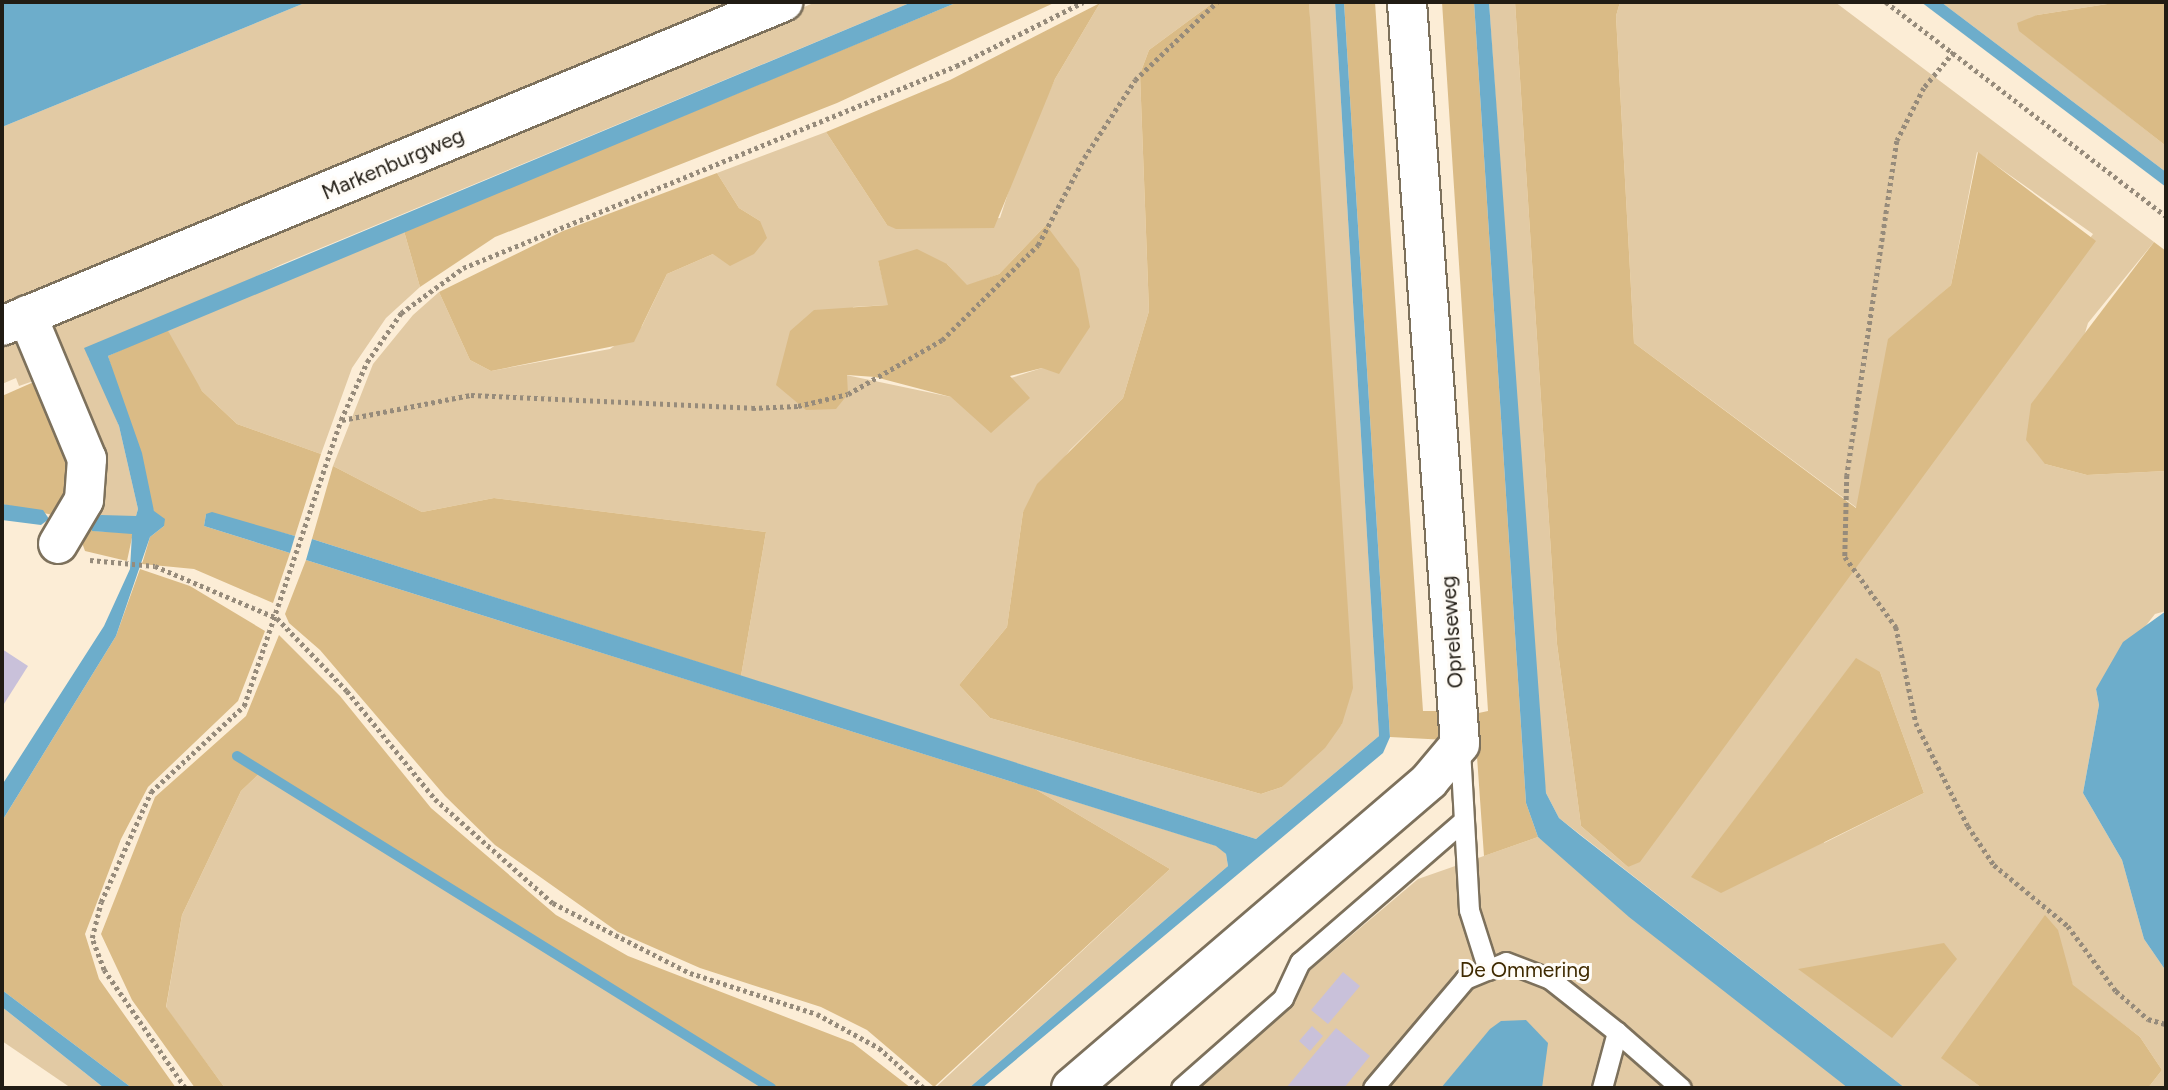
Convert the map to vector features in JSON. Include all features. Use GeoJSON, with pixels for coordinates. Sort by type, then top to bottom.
{"type":"FeatureCollection","features":[{"type":"Feature","properties":{"kind":"street","name":"Markenburgweg"},"geometry":{"type":"LineString","coordinates":[[14,321],[783,2]]}},
{"type":"Feature","properties":{"kind":"street","name":"Oprelseweg"},"geometry":{"type":"LineString","coordinates":[[1407,2],[1460,744]]}},
{"type":"Feature","properties":{"kind":"street"},"geometry":{"type":"LineString","coordinates":[[14,321],[87,459],[84,500],[58,544]]}},
{"type":"Feature","properties":{"kind":"street"},"geometry":{"type":"LineString","coordinates":[[1086,1082],[1429,781],[1460,744]]}},
{"type":"Feature","properties":{"kind":"lane"},"geometry":{"type":"LineString","coordinates":[[1460,744],[1469,910],[1488,970]]}},
{"type":"Feature","properties":{"kind":"lane"},"geometry":{"type":"LineString","coordinates":[[1181,1088],[1283,998],[1300,962],[1463,821]]}},
{"type":"Feature","properties":{"kind":"lane"},"geometry":{"type":"LineString","coordinates":[[1373,1088],[1465,979],[1506,962],[1550,979],[1617,1032],[1681,1088]]}},
{"type":"Feature","properties":{"kind":"lane"},"geometry":{"type":"LineString","coordinates":[[1602,1088],[1617,1032]]}},
{"type":"Feature","properties":{"kind":"path"},"geometry":{"type":"LineString","coordinates":[[185,1088],[104,970],[92,938],[101,902],[151,792],[244,706],[277,618],[341,420],[366,362],[401,313],[463,268],[956,66],[1083,2]]}},
{"type":"Feature","properties":{"kind":"path"},"geometry":{"type":"LineString","coordinates":[[341,420],[471,396],[752,408],[798,406],[848,394],[942,340],[1038,244],[1084,158],[1135,80],[1217,2]]}},
{"type":"Feature","properties":{"kind":"path"},"geometry":{"type":"LineString","coordinates":[[1886,2],[2166,216]]}},
{"type":"Feature","properties":{"kind":"path"},"geometry":{"type":"LineString","coordinates":[[1954,52],[1924,88],[1897,141],[1847,474],[1845,557],[1896,627],[1916,723],[1988,855],[2068,926],[2116,991],[2148,1019],[2166,1024]]}},
{"type":"Feature","properties":{"kind":"path"},"geometry":{"type":"LineString","coordinates":[[114,564],[155,566],[277,618],[347,691],[435,799],[553,903],[690,973],[817,1014],[879,1048],[924,1088]]}},
{"type":"Feature","properties":{"kind":"green space"},"geometry":{"type":"Polygon","coordinates":[[[307,2],[749,2],[2,315],[2,127],[307,2]]]}},
{"type":"Feature","properties":{"kind":"green space"},"geometry":{"type":"Polygon","coordinates":[[[816,2],[912,2],[280,265],[88,358],[93,360],[119,426],[138,509],[136,516],[93,520],[50,336],[52,319],[816,2]]]}},
{"type":"Feature","properties":{"kind":"green space"},"geometry":{"type":"Polygon","coordinates":[[[1214,2],[1149,50],[1140,74],[1149,311],[1123,398],[1070,450],[1023,512],[1007,627],[959,685],[990,718],[1261,794],[1282,787],[1342,724],[1309,2],[1335,2],[1379,736],[1256,839],[741,676],[766,532],[494,498],[422,512],[333,466],[373,364],[413,315],[439,292],[470,360],[491,371],[610,349],[642,326],[667,274],[713,254],[760,221],[739,208],[717,173],[826,132],[887,225],[1000,218],[1020,156],[1055,79],[1100,3],[1214,2]],[[1046,225],[999,274],[967,286],[947,264],[878,261],[889,305],[853,307],[846,375],[951,397],[1042,368],[1046,225]]]}},
{"type":"Feature","properties":{"kind":"green space"},"geometry":{"type":"Polygon","coordinates":[[[1489,2],[1515,2],[1557,644],[1581,826],[1628,867],[2093,234],[1977,152],[1951,285],[1941,294],[1857,508],[1634,343],[1616,16],[1620,2],[1835,2],[2154,242],[2088,323],[2045,464],[2087,475],[2166,471],[2166,611],[2155,614],[2096,689],[2099,705],[2083,793],[2122,860],[2144,939],[2166,971],[2166,1088],[2148,1088],[2162,1070],[2140,1037],[2073,986],[2066,963],[1942,1058],[1982,1088],[1905,1088],[1559,818],[1546,793],[1541,763],[1489,2]],[[1880,672],[1824,843],[1924,793],[1880,672]]]}},
{"type":"Feature","properties":{"kind":"green space"},"geometry":{"type":"Polygon","coordinates":[[[1941,2],[2120,2],[2037,15],[2019,30],[2166,146],[2166,172],[1941,2]]]}},
{"type":"Feature","properties":{"kind":"green space"},"geometry":{"type":"Polygon","coordinates":[[[404,231],[420,287],[386,318],[352,368],[321,454],[237,424],[202,391],[179,357],[167,329],[404,231]]]}},
{"type":"Feature","properties":{"kind":"green space"},"geometry":{"type":"Polygon","coordinates":[[[24,339],[45,377],[19,386],[16,378],[2,384],[2,340],[24,339]]]}},
{"type":"Feature","properties":{"kind":"green space"},"geometry":{"type":"Polygon","coordinates":[[[262,771],[771,1088],[225,1088],[166,1008],[182,915],[241,791],[262,771]]]}},
{"type":"Feature","properties":{"kind":"green space"},"geometry":{"type":"Polygon","coordinates":[[[1035,789],[1217,846],[1226,854],[1228,866],[969,1088],[935,1088],[1170,869],[1035,789]]]}},
{"type":"Feature","properties":{"kind":"green space","name":"De Ommering"},"geometry":{"type":"Polygon","coordinates":[[[1538,837],[1871,1088],[1171,1088],[1418,879],[1538,837]]]}},
{"type":"Feature","properties":{"kind":"green space"},"geometry":{"type":"Polygon","coordinates":[[[2,1007],[104,1088],[71,1088],[2,1041],[2,1007]]]}},
{"type":"Feature","properties":{"kind":"shaded area"},"geometry":{"type":"Polygon","coordinates":[[[958,2],[1056,2],[837,103],[495,237],[420,287],[404,231],[958,2]]]}},
{"type":"Feature","properties":{"kind":"shaded area"},"geometry":{"type":"Polygon","coordinates":[[[1214,2],[1309,2],[1353,688],[1342,724],[1325,748],[1282,787],[1261,794],[990,718],[959,685],[1007,627],[1023,512],[1037,484],[1123,398],[1149,311],[1140,74],[1149,50],[1214,2]]]}},
{"type":"Feature","properties":{"kind":"shaded area"},"geometry":{"type":"Polygon","coordinates":[[[1344,2],[1375,2],[1423,711],[1448,711],[1447,740],[1390,737],[1344,2]]]}},
{"type":"Feature","properties":{"kind":"shaded area"},"geometry":{"type":"Polygon","coordinates":[[[1442,2],[1474,2],[1526,803],[1538,837],[1484,856],[1474,714],[1488,711],[1442,2]]]}},
{"type":"Feature","properties":{"kind":"shaded area"},"geometry":{"type":"Polygon","coordinates":[[[1515,2],[1620,2],[1616,16],[1634,343],[1856,508],[1888,339],[1951,285],[1978,152],[2096,241],[1640,862],[1628,867],[1581,826],[1557,644],[1515,2]]]}},
{"type":"Feature","properties":{"kind":"shaded area"},"geometry":{"type":"Polygon","coordinates":[[[2120,2],[2166,2],[2166,146],[2019,31],[2017,23],[2037,15],[2120,2]]]}},
{"type":"Feature","properties":{"kind":"shaded area"},"geometry":{"type":"Polygon","coordinates":[[[1100,3],[1055,79],[994,228],[896,229],[887,225],[826,132],[950,80],[1100,3]]]}},
{"type":"Feature","properties":{"kind":"shaded area"},"geometry":{"type":"Polygon","coordinates":[[[717,173],[739,208],[760,221],[767,238],[754,254],[730,266],[713,254],[667,274],[634,342],[491,371],[470,360],[439,292],[563,231],[717,173]]]}},
{"type":"Feature","properties":{"kind":"shaded area"},"geometry":{"type":"Polygon","coordinates":[[[1046,225],[1079,269],[1090,327],[1059,374],[1042,368],[1010,376],[1030,398],[991,433],[951,397],[875,377],[847,375],[848,394],[836,409],[806,410],[776,385],[790,331],[814,310],[888,305],[878,261],[917,249],[947,264],[967,285],[999,274],[1046,225]]]}},
{"type":"Feature","properties":{"kind":"shaded area"},"geometry":{"type":"Polygon","coordinates":[[[2154,242],[2166,251],[2166,471],[2087,475],[2045,464],[2026,440],[2031,404],[2154,242]]]}},
{"type":"Feature","properties":{"kind":"shaded area"},"geometry":{"type":"Polygon","coordinates":[[[167,329],[202,391],[237,424],[321,454],[295,536],[206,514],[204,526],[290,553],[273,603],[194,569],[142,564],[150,537],[164,526],[154,512],[108,356],[167,329]]]}},
{"type":"Feature","properties":{"kind":"shaded area"},"geometry":{"type":"Polygon","coordinates":[[[45,377],[77,457],[62,517],[2,504],[2,396],[45,377]]]}},
{"type":"Feature","properties":{"kind":"shaded area"},"geometry":{"type":"Polygon","coordinates":[[[333,466],[422,512],[494,498],[766,532],[741,676],[312,539],[333,466]]]}},
{"type":"Feature","properties":{"kind":"shaded area"},"geometry":{"type":"Polygon","coordinates":[[[92,523],[93,531],[133,533],[127,561],[85,551],[80,537],[92,523]]]}},
{"type":"Feature","properties":{"kind":"shaded area"},"geometry":{"type":"Polygon","coordinates":[[[306,560],[1035,789],[1170,869],[934,1087],[867,1030],[821,1007],[700,968],[618,932],[495,845],[445,796],[320,650],[289,623],[285,614],[306,560]]]}},
{"type":"Feature","properties":{"kind":"shaded area"},"geometry":{"type":"Polygon","coordinates":[[[140,569],[190,586],[265,631],[238,701],[148,787],[121,839],[85,934],[99,979],[176,1088],[132,1088],[2,990],[2,821],[116,636],[140,569]]]}},
{"type":"Feature","properties":{"kind":"shaded area"},"geometry":{"type":"Polygon","coordinates":[[[279,635],[340,696],[431,808],[556,915],[628,956],[853,1043],[911,1088],[771,1088],[262,771],[241,791],[182,915],[166,1007],[225,1088],[195,1088],[132,1000],[101,934],[155,797],[246,716],[279,635]]]}},
{"type":"Feature","properties":{"kind":"shaded area"},"geometry":{"type":"Polygon","coordinates":[[[1856,658],[1880,672],[1924,793],[1721,893],[1691,877],[1856,658]]]}},
{"type":"Feature","properties":{"kind":"shaded area"},"geometry":{"type":"Polygon","coordinates":[[[2045,915],[2058,930],[2073,985],[2140,1037],[2162,1070],[2148,1088],[1982,1088],[1941,1058],[2045,915]]]}},
{"type":"Feature","properties":{"kind":"shaded area"},"geometry":{"type":"Polygon","coordinates":[[[1944,943],[1957,959],[1892,1038],[1798,969],[1944,943]]]}},
{"type":"Feature","properties":{"kind":"water"},"geometry":{"type":"Polygon","coordinates":[[[2,2],[307,2],[2,127],[2,2]]]}},
{"type":"Feature","properties":{"kind":"water"},"geometry":{"type":"Polygon","coordinates":[[[912,2],[958,2],[108,356],[142,453],[154,511],[165,519],[164,526],[150,537],[116,636],[2,821],[2,785],[104,626],[130,569],[132,534],[92,531],[92,520],[101,515],[136,516],[138,509],[119,426],[84,348],[912,2]]]}},
{"type":"Feature","properties":{"kind":"water"},"geometry":{"type":"Polygon","coordinates":[[[1335,2],[1344,2],[1390,737],[1383,753],[982,1088],[969,1088],[1228,866],[1226,854],[1216,846],[306,560],[312,539],[1256,839],[1379,736],[1335,2]]]}},
{"type":"Feature","properties":{"kind":"water"},"geometry":{"type":"Polygon","coordinates":[[[1474,2],[1489,2],[1546,793],[1559,818],[1905,1088],[1848,1088],[1629,917],[1538,837],[1526,803],[1474,2]]]}},
{"type":"Feature","properties":{"kind":"water"},"geometry":{"type":"Polygon","coordinates":[[[1921,2],[1941,2],[2166,172],[2166,187],[1921,2]]]}},
{"type":"Feature","properties":{"kind":"water"},"geometry":{"type":"Polygon","coordinates":[[[2,504],[43,510],[49,519],[41,525],[2,520],[2,504]]]}},
{"type":"Feature","properties":{"kind":"water"},"geometry":{"type":"Polygon","coordinates":[[[212,512],[295,536],[290,553],[204,526],[206,514],[212,512]]]}},
{"type":"Feature","properties":{"kind":"water"},"geometry":{"type":"Polygon","coordinates":[[[2166,611],[2166,971],[2144,939],[2122,860],[2083,793],[2099,705],[2096,689],[2123,642],[2166,611]]]}},
{"type":"Feature","properties":{"kind":"water"},"geometry":{"type":"Polygon","coordinates":[[[2,990],[132,1088],[104,1088],[2,1007],[2,990]]]}},
{"type":"Feature","properties":{"kind":"water"},"geometry":{"type":"Polygon","coordinates":[[[1526,1020],[1548,1043],[1542,1088],[1441,1088],[1490,1029],[1501,1021],[1526,1020]]]}},
{"type":"Feature","properties":{"kind":"building"},"geometry":{"type":"Polygon","coordinates":[[[2,649],[28,666],[2,707],[2,649]]]}},
{"type":"Feature","properties":{"kind":"building"},"geometry":{"type":"Polygon","coordinates":[[[1343,972],[1360,986],[1328,1024],[1311,1010],[1343,972]]]}},
{"type":"Feature","properties":{"kind":"building"},"geometry":{"type":"Polygon","coordinates":[[[1312,1026],[1323,1036],[1310,1051],[1299,1041],[1312,1026]]]}},
{"type":"Feature","properties":{"kind":"building"},"geometry":{"type":"Polygon","coordinates":[[[1336,1028],[1370,1056],[1344,1088],[1286,1088],[1336,1028]]]}},
{"type":"Feature","properties":{"kind":"waterway"},"geometry":{"type":"LineString","coordinates":[[237,756],[771,1088]]}}]}
